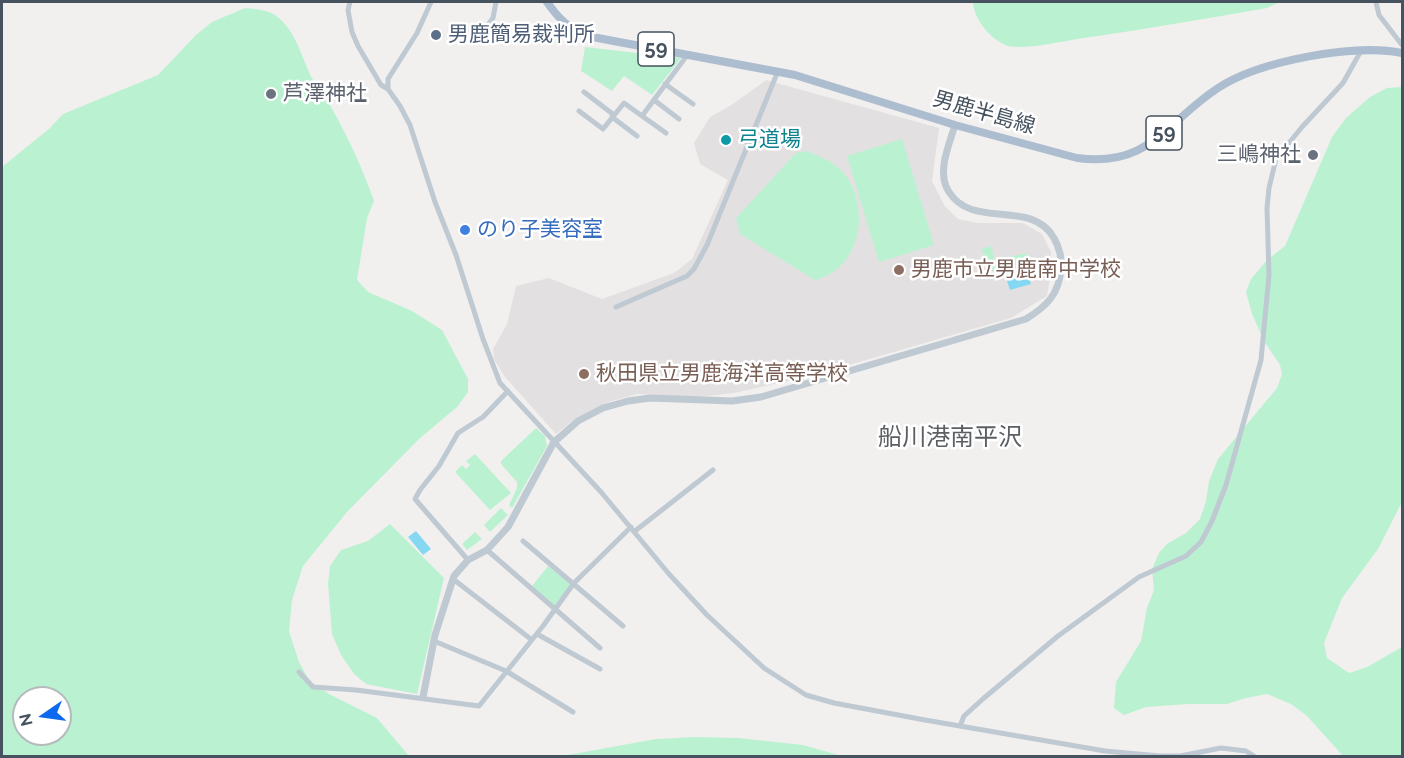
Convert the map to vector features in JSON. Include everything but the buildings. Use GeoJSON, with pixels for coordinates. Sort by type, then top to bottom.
{"type":"FeatureCollection","features":[{"type":"Feature","properties":{"kind":"main road","name":"男鹿半島線"},"geometry":{"type":"LineString","coordinates":[[547,2],[565,25],[586,36],[778,71],[955,125],[1077,158],[1097,161],[1132,154],[1148,145],[1218,88],[1248,72],[1288,61],[1362,49],[1402,53]]}},
{"type":"Feature","properties":{"kind":"street"},"geometry":{"type":"LineString","coordinates":[[350,2],[348,10],[352,32],[358,46],[381,85],[388,89],[410,125],[500,383],[601,492],[669,574],[707,615],[764,668],[806,695],[834,703],[960,726],[1105,751],[1180,756],[1221,748],[1246,751],[1254,756]]}},
{"type":"Feature","properties":{"kind":"street"},"geometry":{"type":"LineString","coordinates":[[388,89],[388,79],[417,33],[431,2]]}},
{"type":"Feature","properties":{"kind":"street"},"geometry":{"type":"LineString","coordinates":[[478,38],[493,18],[496,2]]}},
{"type":"Feature","properties":{"kind":"street"},"geometry":{"type":"LineString","coordinates":[[1376,2],[1379,15],[1402,45]]}},
{"type":"Feature","properties":{"kind":"street"},"geometry":{"type":"LineString","coordinates":[[960,726],[964,716],[1058,636],[1139,577],[1186,556],[1201,542],[1226,485],[1261,360],[1269,275],[1267,208],[1276,159],[1343,83],[1362,49]]}},
{"type":"Feature","properties":{"kind":"street"},"geometry":{"type":"LineString","coordinates":[[642,116],[688,54]]}},
{"type":"Feature","properties":{"kind":"street"},"geometry":{"type":"LineString","coordinates":[[616,307],[687,276],[694,269],[707,245],[778,71]]}},
{"type":"Feature","properties":{"kind":"street"},"geometry":{"type":"LineString","coordinates":[[666,84],[693,104]]}},
{"type":"Feature","properties":{"kind":"street"},"geometry":{"type":"LineString","coordinates":[[584,92],[637,136]]}},
{"type":"Feature","properties":{"kind":"street"},"geometry":{"type":"LineString","coordinates":[[654,100],[680,119]]}},
{"type":"Feature","properties":{"kind":"street"},"geometry":{"type":"LineString","coordinates":[[579,111],[603,129],[624,103],[666,133]]}},
{"type":"Feature","properties":{"kind":"street"},"geometry":{"type":"LineString","coordinates":[[423,697],[434,641],[453,579],[468,560],[487,550],[508,527],[554,442],[578,421],[603,408],[650,398],[732,400],[761,397],[1026,319],[1042,309],[1054,294],[1060,280],[1061,265],[1056,242],[1050,232],[1036,220],[972,210],[961,205],[948,191],[943,173],[955,125]]}},
{"type":"Feature","properties":{"kind":"street"},"geometry":{"type":"LineString","coordinates":[[468,560],[415,499],[439,466],[458,433],[483,417],[507,391]]}},
{"type":"Feature","properties":{"kind":"street"},"geometry":{"type":"LineString","coordinates":[[299,672],[313,687],[423,697],[479,706],[537,634],[574,582],[633,529],[713,470]]}},
{"type":"Feature","properties":{"kind":"street"},"geometry":{"type":"LineString","coordinates":[[523,541],[623,626]]}},
{"type":"Feature","properties":{"kind":"street"},"geometry":{"type":"LineString","coordinates":[[487,550],[600,648]]}},
{"type":"Feature","properties":{"kind":"street"},"geometry":{"type":"LineString","coordinates":[[453,579],[532,640]]}},
{"type":"Feature","properties":{"kind":"street"},"geometry":{"type":"LineString","coordinates":[[537,634],[600,669]]}},
{"type":"Feature","properties":{"kind":"street"},"geometry":{"type":"LineString","coordinates":[[434,641],[506,671],[573,712]]}},
{"type":"Feature","properties":{"kind":"shaded area","name":"秋田県立男鹿海洋高等学校"},"geometry":{"type":"Polygon","coordinates":[[[766,80],[939,128],[932,181],[944,205],[958,219],[978,223],[1023,223],[1042,234],[1051,252],[1052,266],[1047,296],[1011,318],[811,376],[734,393],[698,397],[637,394],[609,402],[572,421],[556,434],[505,377],[494,359],[493,349],[507,324],[516,286],[549,278],[602,299],[674,273],[692,259],[728,180],[700,164],[694,143],[710,117],[733,104],[766,80]]]}},
{"type":"Feature","properties":{"kind":"green space"},"geometry":{"type":"Polygon","coordinates":[[[973,2],[1280,2],[1267,8],[1052,44],[1014,47],[1002,43],[984,29],[976,16],[973,2]]]}},
{"type":"Feature","properties":{"kind":"green space"},"geometry":{"type":"Polygon","coordinates":[[[245,8],[270,12],[287,27],[296,41],[308,71],[330,105],[348,140],[374,201],[367,218],[357,280],[368,292],[412,311],[442,330],[468,379],[468,392],[457,407],[419,439],[347,512],[303,566],[292,600],[289,631],[299,662],[310,682],[377,718],[409,756],[2,756],[2,167],[50,128],[63,114],[158,75],[196,35],[212,22],[245,8]]]}},
{"type":"Feature","properties":{"kind":"green space"},"geometry":{"type":"Polygon","coordinates":[[[585,47],[681,58],[652,95],[624,76],[612,91],[581,71],[585,47]]]}},
{"type":"Feature","properties":{"kind":"green space"},"geometry":{"type":"Polygon","coordinates":[[[1402,87],[1402,502],[1378,549],[1342,598],[1324,643],[1327,658],[1349,673],[1367,667],[1402,647],[1402,756],[1343,756],[1307,716],[1291,704],[1267,694],[1227,704],[1146,707],[1124,715],[1114,708],[1116,682],[1141,641],[1147,608],[1154,590],[1152,569],[1159,553],[1167,544],[1186,533],[1200,519],[1209,481],[1218,459],[1277,388],[1282,374],[1280,365],[1264,341],[1252,314],[1246,292],[1251,279],[1267,260],[1285,246],[1332,137],[1346,118],[1370,97],[1387,88],[1402,87]]]}},
{"type":"Feature","properties":{"kind":"green space"},"geometry":{"type":"Polygon","coordinates":[[[902,139],[934,245],[879,262],[847,156],[902,139]]]}},
{"type":"Feature","properties":{"kind":"green space"},"geometry":{"type":"Polygon","coordinates":[[[806,151],[830,162],[842,171],[857,201],[859,218],[852,250],[843,263],[831,274],[815,280],[740,234],[736,218],[796,153],[806,151]]]}},
{"type":"Feature","properties":{"kind":"green space"},"geometry":{"type":"Polygon","coordinates":[[[991,246],[997,269],[988,272],[982,249],[991,246]]]}},
{"type":"Feature","properties":{"kind":"green space"},"geometry":{"type":"Polygon","coordinates":[[[1026,253],[1029,262],[1008,268],[1006,258],[1026,253]]]}},
{"type":"Feature","properties":{"kind":"green space"},"geometry":{"type":"Polygon","coordinates":[[[536,428],[545,436],[547,446],[512,508],[509,505],[517,488],[517,482],[501,464],[501,461],[536,428]]]}},
{"type":"Feature","properties":{"kind":"green space"},"geometry":{"type":"Polygon","coordinates":[[[475,454],[511,493],[490,510],[455,472],[462,465],[466,469],[470,465],[466,461],[475,454]]]}},
{"type":"Feature","properties":{"kind":"green space"},"geometry":{"type":"Polygon","coordinates":[[[501,508],[508,515],[490,532],[484,525],[501,508]]]}},
{"type":"Feature","properties":{"kind":"green space"},"geometry":{"type":"Polygon","coordinates":[[[390,524],[444,578],[417,694],[366,684],[354,674],[341,655],[332,634],[328,584],[330,566],[341,550],[368,541],[390,524]]]}},
{"type":"Feature","properties":{"kind":"green space"},"geometry":{"type":"Polygon","coordinates":[[[475,532],[482,539],[467,550],[462,544],[475,532]]]}},
{"type":"Feature","properties":{"kind":"green space"},"geometry":{"type":"Polygon","coordinates":[[[548,566],[571,584],[554,606],[532,586],[548,566]]]}},
{"type":"Feature","properties":{"kind":"green space"},"geometry":{"type":"Polygon","coordinates":[[[739,738],[803,745],[842,756],[562,756],[656,739],[739,738]]]}},
{"type":"Feature","properties":{"kind":"water"},"geometry":{"type":"Polygon","coordinates":[[[1028,272],[1031,284],[1010,290],[1006,278],[1028,272]]]}},
{"type":"Feature","properties":{"kind":"water"},"geometry":{"type":"Polygon","coordinates":[[[416,531],[431,549],[423,555],[408,537],[416,531]]]}},
{"type":"Feature","properties":{"kind":"place","name":"男鹿簡易裁判所"},"geometry":{"type":"Point","coordinates":[436,35]}},
{"type":"Feature","properties":{"kind":"place","name":"芦澤神社"},"geometry":{"type":"Point","coordinates":[271,94]}},
{"type":"Feature","properties":{"kind":"place","name":"弓道場"},"geometry":{"type":"Point","coordinates":[726,140]}},
{"type":"Feature","properties":{"kind":"place","name":"三嶋神社"},"geometry":{"type":"Point","coordinates":[1313,155]}},
{"type":"Feature","properties":{"kind":"place","name":"のり子美容室"},"geometry":{"type":"Point","coordinates":[465,230]}},
{"type":"Feature","properties":{"kind":"place","name":"男鹿市立男鹿南中学校"},"geometry":{"type":"Point","coordinates":[899,270]}},
{"type":"Feature","properties":{"kind":"place","name":"秋田県立男鹿海洋高等学校"},"geometry":{"type":"Point","coordinates":[584,374]}},
{"type":"Feature","properties":{"kind":"district","name":"船川港南平沢"},"geometry":{"type":"Point","coordinates":[950,438]}}]}
